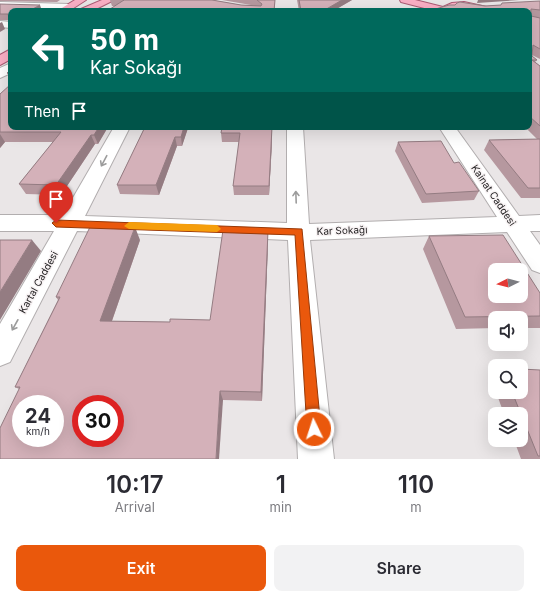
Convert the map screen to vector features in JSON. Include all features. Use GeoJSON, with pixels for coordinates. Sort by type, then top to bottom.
{"type":"FeatureCollection","features":[{"type":"Feature","properties":{"kind":"main road"},"geometry":{"type":"LineString","coordinates":[[68,8],[82,0]]}},
{"type":"Feature","properties":{"kind":"main road"},"geometry":{"type":"LineString","coordinates":[[404,0],[436,8]]}},
{"type":"Feature","properties":{"kind":"main road"},"geometry":{"type":"LineString","coordinates":[[434,0],[462,3],[481,8]]}},
{"type":"Feature","properties":{"kind":"main road"},"geometry":{"type":"LineString","coordinates":[[91,8],[106,2]]}},
{"type":"Feature","properties":{"kind":"main road"},"geometry":{"type":"LineString","coordinates":[[447,8],[449,6],[462,3]]}},
{"type":"Feature","properties":{"kind":"street"},"geometry":{"type":"LineString","coordinates":[[97,8],[106,2]]}},
{"type":"Feature","properties":{"kind":"street"},"geometry":{"type":"LineString","coordinates":[[0,5],[50,8]]}},
{"type":"Feature","properties":{"kind":"street"},"geometry":{"type":"LineString","coordinates":[[496,8],[504,6]]}},
{"type":"Feature","properties":{"kind":"street","name":"Kartal Caddesi"},"geometry":{"type":"LineString","coordinates":[[0,352],[120,130]]}},
{"type":"Feature","properties":{"kind":"street"},"geometry":{"type":"LineString","coordinates":[[295,130],[299,232],[316,459]]}},
{"type":"Feature","properties":{"kind":"street","name":"Kainat Caddesi"},"geometry":{"type":"LineString","coordinates":[[449,130],[540,263]]}},
{"type":"Feature","properties":{"kind":"street","name":"Kar Sokağı"},"geometry":{"type":"LineString","coordinates":[[0,223],[70,223],[299,232],[540,223]]}},
{"type":"Feature","properties":{"kind":"building"},"geometry":{"type":"Polygon","coordinates":[[[124,0],[212,0],[241,5],[261,6],[262,4],[257,0],[275,0],[274,8],[112,8],[124,0]]]}},
{"type":"Feature","properties":{"kind":"building"},"geometry":{"type":"Polygon","coordinates":[[[299,0],[342,0],[328,8],[300,8],[299,0]]]}},
{"type":"Feature","properties":{"kind":"building"},"geometry":{"type":"Polygon","coordinates":[[[540,1],[540,10],[532,8],[439,8],[455,5],[460,2],[485,6],[501,5],[502,3],[540,1]]]}},
{"type":"Feature","properties":{"kind":"building"},"geometry":{"type":"Polygon","coordinates":[[[0,4],[40,5],[34,8],[8,8],[8,14],[0,14],[0,4]]]}},
{"type":"Feature","properties":{"kind":"building"},"geometry":{"type":"Polygon","coordinates":[[[532,16],[540,18],[540,49],[533,45],[532,56],[532,16]]]}},
{"type":"Feature","properties":{"kind":"building"},"geometry":{"type":"Polygon","coordinates":[[[532,60],[540,66],[540,126],[532,119],[532,60]]]}},
{"type":"Feature","properties":{"kind":"building"},"geometry":{"type":"Polygon","coordinates":[[[8,87],[8,130],[97,130],[94,135],[91,135],[56,185],[19,184],[61,132],[0,132],[0,94],[8,87]]]}},
{"type":"Feature","properties":{"kind":"building"},"geometry":{"type":"Polygon","coordinates":[[[144,130],[183,130],[181,137],[175,137],[156,185],[117,185],[144,130]]]}},
{"type":"Feature","properties":{"kind":"building"},"geometry":{"type":"Polygon","coordinates":[[[222,130],[272,130],[269,186],[233,186],[240,133],[221,133],[222,130]]]}},
{"type":"Feature","properties":{"kind":"building"},"geometry":{"type":"Polygon","coordinates":[[[540,139],[540,188],[528,188],[489,140],[540,139]]]}},
{"type":"Feature","properties":{"kind":"building"},"geometry":{"type":"Polygon","coordinates":[[[441,141],[454,163],[459,162],[479,191],[426,194],[398,142],[441,141]]]}},
{"type":"Feature","properties":{"kind":"building"},"geometry":{"type":"Polygon","coordinates":[[[90,227],[135,227],[100,321],[170,322],[170,319],[210,320],[223,230],[268,231],[261,392],[220,391],[216,459],[0,459],[0,428],[12,403],[12,447],[64,447],[64,395],[16,395],[20,387],[15,387],[60,297],[56,297],[90,227]]]}},
{"type":"Feature","properties":{"kind":"building"},"geometry":{"type":"Polygon","coordinates":[[[503,235],[521,263],[488,263],[488,303],[528,303],[528,274],[540,293],[540,316],[528,316],[528,311],[488,311],[488,317],[465,317],[429,236],[503,235]]]}},
{"type":"Feature","properties":{"kind":"building"},"geometry":{"type":"Polygon","coordinates":[[[0,240],[32,240],[0,292],[0,240]]]}},
{"type":"Feature","properties":{"kind":"building"},"geometry":{"type":"Polygon","coordinates":[[[528,369],[540,370],[540,456],[538,456],[528,431],[528,407],[518,407],[515,399],[528,399],[528,369]]]}},
{"type":"Feature","properties":{"kind":"slow traffic"},"geometry":{"type":"LineString","coordinates":[[129,226],[217,229]]}},
{"type":"Feature","properties":{"kind":"route"},"geometry":{"type":"LineString","coordinates":[[56,223],[299,232],[314,429]]}}]}
